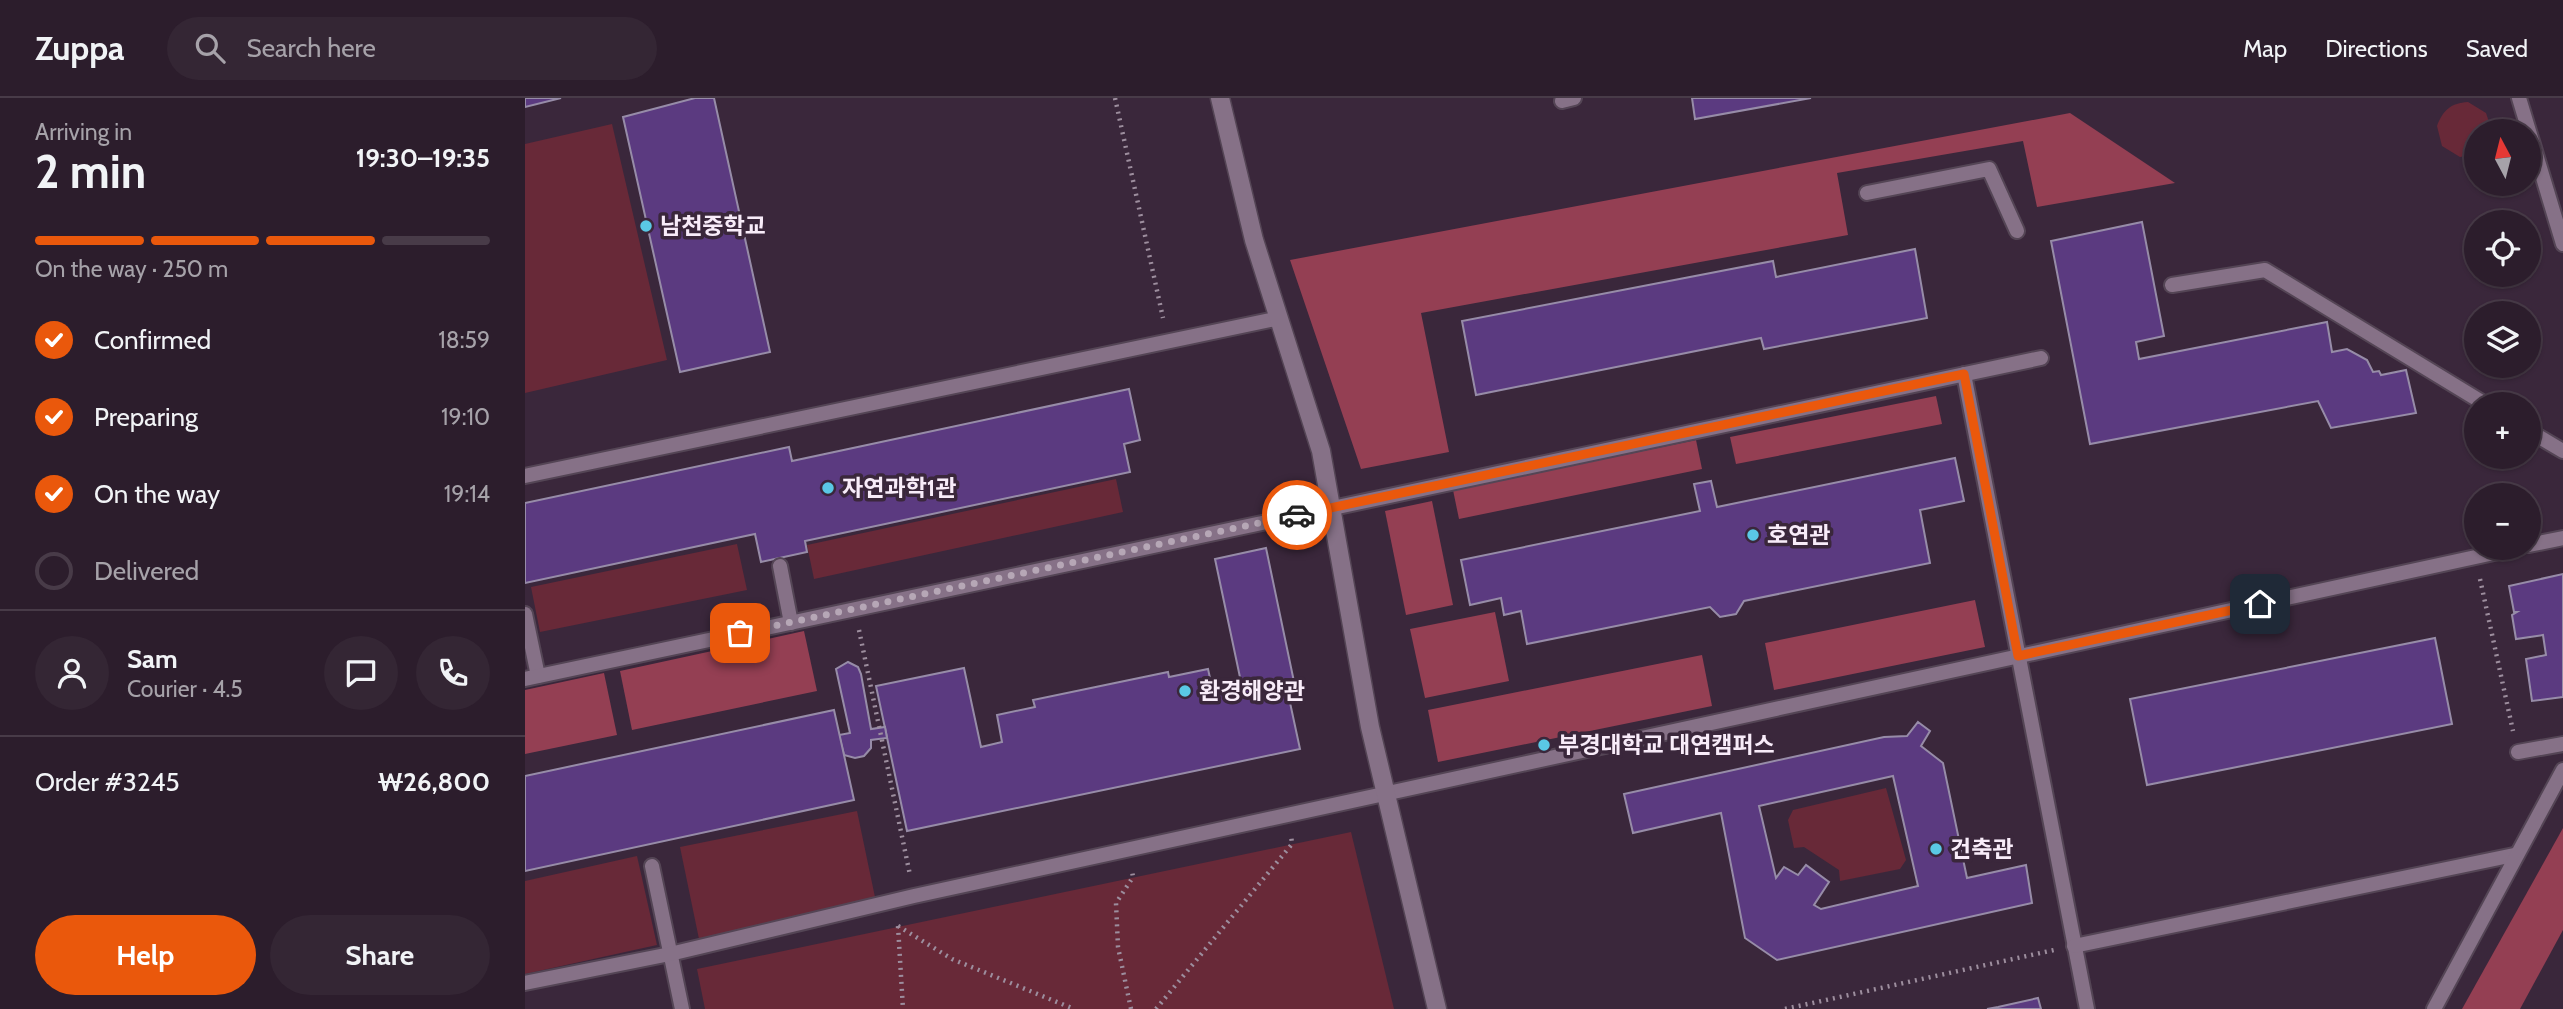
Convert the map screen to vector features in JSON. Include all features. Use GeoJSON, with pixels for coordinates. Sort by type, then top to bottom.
{"type":"FeatureCollection","features":[{"type":"Feature","properties":{"kind":"street"},"geometry":{"type":"LineString","coordinates":[[1220,98],[1254,240],[1321,451],[1370,727],[1437,1009]]}},
{"type":"Feature","properties":{"kind":"lane"},"geometry":{"type":"LineString","coordinates":[[2519,98],[2563,244]]}},
{"type":"Feature","properties":{"kind":"lane"},"geometry":{"type":"LineString","coordinates":[[1867,193],[1989,169],[2017,231]]}},
{"type":"Feature","properties":{"kind":"lane"},"geometry":{"type":"LineString","coordinates":[[2172,285],[2265,271],[2465,392]]}},
{"type":"Feature","properties":{"kind":"lane"},"geometry":{"type":"LineString","coordinates":[[525,475],[1280,318]]}},
{"type":"Feature","properties":{"kind":"lane"},"geometry":{"type":"LineString","coordinates":[[525,614],[531,678],[2041,358]]}},
{"type":"Feature","properties":{"kind":"lane"},"geometry":{"type":"LineString","coordinates":[[1964,374],[2087,1009]]}},
{"type":"Feature","properties":{"kind":"lane"},"geometry":{"type":"LineString","coordinates":[[2541,437],[2563,451]]}},
{"type":"Feature","properties":{"kind":"lane"},"geometry":{"type":"LineString","coordinates":[[2541,543],[2563,538]]}},
{"type":"Feature","properties":{"kind":"lane"},"geometry":{"type":"LineString","coordinates":[[525,983],[670,954],[915,896],[2464,560]]}},
{"type":"Feature","properties":{"kind":"lane"},"geometry":{"type":"LineString","coordinates":[[780,566],[791,623]]}},
{"type":"Feature","properties":{"kind":"lane"},"geometry":{"type":"LineString","coordinates":[[2518,752],[2563,744]]}},
{"type":"Feature","properties":{"kind":"lane"},"geometry":{"type":"LineString","coordinates":[[2434,1009],[2514,855],[2563,770]]}},
{"type":"Feature","properties":{"kind":"lane"},"geometry":{"type":"LineString","coordinates":[[2074,946],[2514,855]]}},
{"type":"Feature","properties":{"kind":"lane"},"geometry":{"type":"LineString","coordinates":[[652,866],[682,1009]]}},
{"type":"Feature","properties":{"kind":"path"},"geometry":{"type":"LineString","coordinates":[[1115,98],[1168,343]]}},
{"type":"Feature","properties":{"kind":"path"},"geometry":{"type":"LineString","coordinates":[[2477,560],[2518,752]]}},
{"type":"Feature","properties":{"kind":"path"},"geometry":{"type":"LineString","coordinates":[[855,610],[915,896]]}},
{"type":"Feature","properties":{"kind":"path"},"geometry":{"type":"LineString","coordinates":[[1156,1009],[1293,844],[1288,815]]}},
{"type":"Feature","properties":{"kind":"path"},"geometry":{"type":"LineString","coordinates":[[1128,850],[1133,877],[1116,903],[1118,947],[1131,1009]]}},
{"type":"Feature","properties":{"kind":"path"},"geometry":{"type":"LineString","coordinates":[[893,901],[898,926],[903,1009]]}},
{"type":"Feature","properties":{"kind":"path"},"geometry":{"type":"LineString","coordinates":[[898,926],[953,960],[1074,1009]]}},
{"type":"Feature","properties":{"kind":"path"},"geometry":{"type":"LineString","coordinates":[[1785,1009],[2074,946]]}},
{"type":"Feature","properties":{"kind":"shaded area"},"geometry":{"type":"Polygon","coordinates":[[[2468,102],[2486,113],[2488,119],[2464,119],[2464,156],[2460,157],[2442,146],[2437,126],[2448,108],[2468,102]]]}},
{"type":"Feature","properties":{"kind":"shaded area"},"geometry":{"type":"Polygon","coordinates":[[[2070,113],[2175,183],[2037,207],[2023,141],[1837,173],[1848,235],[1421,313],[1449,452],[1361,469],[1290,260],[2070,113]]]}},
{"type":"Feature","properties":{"kind":"shaded area"},"geometry":{"type":"Polygon","coordinates":[[[612,124],[667,360],[525,393],[525,144],[612,124]]]}},
{"type":"Feature","properties":{"kind":"shaded area"},"geometry":{"type":"Polygon","coordinates":[[[1936,396],[1942,424],[1736,464],[1730,437],[1936,396]]]}},
{"type":"Feature","properties":{"kind":"shaded area"},"geometry":{"type":"Polygon","coordinates":[[[1696,440],[1702,469],[1459,519],[1453,490],[1696,440]]]}},
{"type":"Feature","properties":{"kind":"shaded area"},"geometry":{"type":"Polygon","coordinates":[[[1116,479],[1123,512],[814,579],[807,545],[1116,479]]]}},
{"type":"Feature","properties":{"kind":"shaded area"},"geometry":{"type":"Polygon","coordinates":[[[1432,501],[1453,605],[1406,615],[1385,511],[1432,501]]]}},
{"type":"Feature","properties":{"kind":"shaded area"},"geometry":{"type":"Polygon","coordinates":[[[737,544],[747,590],[540,632],[531,587],[737,544]]]}},
{"type":"Feature","properties":{"kind":"shaded area"},"geometry":{"type":"Polygon","coordinates":[[[1975,600],[1985,647],[1774,690],[1765,643],[1975,600]]]}},
{"type":"Feature","properties":{"kind":"shaded area"},"geometry":{"type":"Polygon","coordinates":[[[1495,612],[1509,681],[1425,698],[1410,629],[1495,612]]]}},
{"type":"Feature","properties":{"kind":"shaded area"},"geometry":{"type":"Polygon","coordinates":[[[804,631],[817,691],[632,730],[620,671],[804,631]]]}},
{"type":"Feature","properties":{"kind":"shaded area"},"geometry":{"type":"Polygon","coordinates":[[[1702,655],[1712,706],[1438,762],[1428,710],[1702,655]]]}},
{"type":"Feature","properties":{"kind":"shaded area"},"geometry":{"type":"Polygon","coordinates":[[[604,673],[617,735],[525,754],[525,690],[604,673]]]}},
{"type":"Feature","properties":{"kind":"shaded area"},"geometry":{"type":"Polygon","coordinates":[[[1886,788],[1906,860],[1900,869],[1840,881],[1839,870],[1804,847],[1794,848],[1788,820],[1793,810],[1886,788]]]}},
{"type":"Feature","properties":{"kind":"shaded area"},"geometry":{"type":"Polygon","coordinates":[[[857,811],[876,902],[699,939],[680,847],[857,811]]]}},
{"type":"Feature","properties":{"kind":"shaded area"},"geometry":{"type":"Polygon","coordinates":[[[2563,828],[2563,930],[2520,1009],[2462,1009],[2563,828]]]}},
{"type":"Feature","properties":{"kind":"shaded area"},"geometry":{"type":"Polygon","coordinates":[[[1351,832],[1394,1009],[705,1009],[697,969],[1351,832]]]}},
{"type":"Feature","properties":{"kind":"shaded area"},"geometry":{"type":"Polygon","coordinates":[[[637,856],[657,945],[525,974],[525,881],[637,856]]]}},
{"type":"Feature","properties":{"kind":"building"},"geometry":{"type":"Polygon","coordinates":[[[525,98],[561,98],[525,107],[525,98]]]}},
{"type":"Feature","properties":{"kind":"building"},"geometry":{"type":"Polygon","coordinates":[[[695,98],[714,98],[770,352],[680,372],[623,117],[695,98]]]}},
{"type":"Feature","properties":{"kind":"building"},"geometry":{"type":"Polygon","coordinates":[[[1692,98],[1811,98],[1695,119],[1692,98]]]}},
{"type":"Feature","properties":{"kind":"building"},"geometry":{"type":"Polygon","coordinates":[[[2142,222],[2164,336],[2136,342],[2139,359],[2327,322],[2332,352],[2347,349],[2367,360],[2373,372],[2379,371],[2381,375],[2406,370],[2416,413],[2331,428],[2318,401],[2090,444],[2051,241],[2142,222]]]}},
{"type":"Feature","properties":{"kind":"building"},"geometry":{"type":"Polygon","coordinates":[[[1915,249],[1927,318],[1764,349],[1761,338],[1476,395],[1462,321],[1773,261],[1776,277],[1915,249]]]}},
{"type":"Feature","properties":{"kind":"building","name":"자연과학1관"},"geometry":{"type":"Polygon","coordinates":[[[1129,389],[1140,440],[1124,444],[1130,472],[805,541],[807,552],[761,562],[755,534],[525,583],[525,503],[789,447],[792,461],[1129,389]]]}},
{"type":"Feature","properties":{"kind":"building","name":"호연관"},"geometry":{"type":"Polygon","coordinates":[[[1955,458],[1964,501],[1920,510],[1930,563],[1744,601],[1736,614],[1720,617],[1710,607],[1527,644],[1521,611],[1504,615],[1501,598],[1470,605],[1461,560],[1700,511],[1694,484],[1711,481],[1717,507],[1955,458]]]}},
{"type":"Feature","properties":{"kind":"building","name":"환경해양관"},"geometry":{"type":"Polygon","coordinates":[[[1266,548],[1297,696],[1289,698],[1300,749],[907,831],[876,686],[964,668],[981,747],[1002,742],[997,715],[1035,707],[1033,700],[1168,672],[1169,677],[1208,669],[1212,687],[1241,682],[1215,559],[1266,548]]]}},
{"type":"Feature","properties":{"kind":"building"},"geometry":{"type":"Polygon","coordinates":[[[2563,574],[2563,697],[2532,701],[2526,659],[2546,655],[2543,635],[2516,639],[2512,615],[2517,612],[2514,612],[2509,586],[2563,574]]]}},
{"type":"Feature","properties":{"kind":"building"},"geometry":{"type":"Polygon","coordinates":[[[2435,638],[2452,724],[2147,785],[2130,699],[2435,638]]]}},
{"type":"Feature","properties":{"kind":"building"},"geometry":{"type":"Polygon","coordinates":[[[848,662],[858,667],[861,674],[871,729],[885,727],[887,738],[871,740],[871,748],[864,756],[855,758],[844,755],[839,735],[850,733],[836,669],[848,662]]]}},
{"type":"Feature","properties":{"kind":"building"},"geometry":{"type":"Polygon","coordinates":[[[834,710],[854,800],[525,871],[525,776],[834,710]]]}},
{"type":"Feature","properties":{"kind":"building","name":"건축관"},"geometry":{"type":"Polygon","coordinates":[[[1918,722],[1930,731],[1921,746],[1943,763],[1967,878],[2026,865],[2032,903],[1777,960],[1745,938],[1721,813],[1633,833],[1624,794],[1884,737],[1907,736],[1918,722]],[[1893,776],[1759,806],[1776,878],[1784,867],[1798,875],[1806,865],[1829,882],[1814,905],[1821,909],[1918,886],[1893,776]]]}},
{"type":"Feature","properties":{"kind":"building"},"geometry":{"type":"Polygon","coordinates":[[[2038,998],[2041,1009],[1987,1009],[1998,1007],[2038,998]]]}},
{"type":"Feature","properties":{"kind":"way so far"},"geometry":{"type":"LineString","coordinates":[[740,633],[1297,515]]}},
{"type":"Feature","properties":{"kind":"place","name":"남천중학교"},"geometry":{"type":"Point","coordinates":[646,226]}},
{"type":"Feature","properties":{"kind":"place","name":"자연과학1관"},"geometry":{"type":"Point","coordinates":[828,488]}},
{"type":"Feature","properties":{"kind":"place","name":"호연관"},"geometry":{"type":"Point","coordinates":[1753,535]}},
{"type":"Feature","properties":{"kind":"place","name":"환경해양관"},"geometry":{"type":"Point","coordinates":[1185,691]}},
{"type":"Feature","properties":{"kind":"place","name":"부경대학교 대연캠퍼스"},"geometry":{"type":"Point","coordinates":[1544,745]}},
{"type":"Feature","properties":{"kind":"place","name":"건축관"},"geometry":{"type":"Point","coordinates":[1936,849]}},
{"type":"Feature","properties":{"kind":"route"},"geometry":{"type":"LineString","coordinates":[[1297,515],[1964,374],[2018,656],[2260,604]]}}]}
